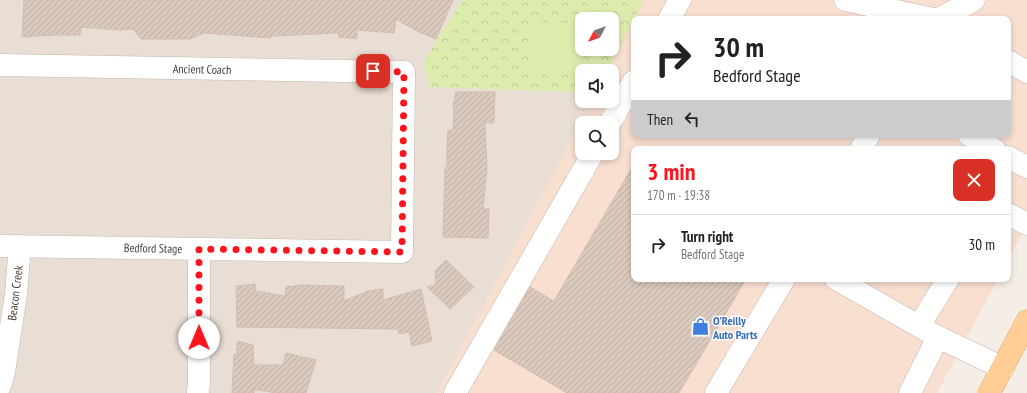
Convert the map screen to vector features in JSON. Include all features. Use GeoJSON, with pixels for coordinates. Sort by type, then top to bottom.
{"type":"FeatureCollection","features":[{"type":"Feature","properties":{"kind":"main road"},"geometry":{"type":"LineString","coordinates":[[990,393],[1027,321]]}},
{"type":"Feature","properties":{"kind":"street"},"geometry":{"type":"LineString","coordinates":[[671,16],[680,0]]}},
{"type":"Feature","properties":{"kind":"street"},"geometry":{"type":"LineString","coordinates":[[845,0],[919,16]]}},
{"type":"Feature","properties":{"kind":"street"},"geometry":{"type":"LineString","coordinates":[[945,16],[974,0]]}},
{"type":"Feature","properties":{"kind":"street"},"geometry":{"type":"LineString","coordinates":[[1011,63],[1027,72]]}},
{"type":"Feature","properties":{"kind":"street","name":"Ancient Coach"},"geometry":{"type":"LineString","coordinates":[[0,66],[404,72],[402,252]]}},
{"type":"Feature","properties":{"kind":"street"},"geometry":{"type":"LineString","coordinates":[[614,116],[631,86]]}},
{"type":"Feature","properties":{"kind":"street"},"geometry":{"type":"LineString","coordinates":[[974,138],[989,146]]}},
{"type":"Feature","properties":{"kind":"street"},"geometry":{"type":"LineString","coordinates":[[1011,159],[1027,167]]}},
{"type":"Feature","properties":{"kind":"street"},"geometry":{"type":"LineString","coordinates":[[455,393],[589,160]]}},
{"type":"Feature","properties":{"kind":"street"},"geometry":{"type":"LineString","coordinates":[[1011,216],[1027,224]]}},
{"type":"Feature","properties":{"kind":"street","name":"Bedford Stage"},"geometry":{"type":"LineString","coordinates":[[10,246],[402,252]]}},
{"type":"Feature","properties":{"kind":"street","name":"Beacon Creek"},"geometry":{"type":"LineString","coordinates":[[0,386],[4,372],[16,294],[10,246]]}},
{"type":"Feature","properties":{"kind":"street"},"geometry":{"type":"LineString","coordinates":[[198,393],[199,249]]}},
{"type":"Feature","properties":{"kind":"street"},"geometry":{"type":"LineString","coordinates":[[716,393],[782,282]]}},
{"type":"Feature","properties":{"kind":"street"},"geometry":{"type":"LineString","coordinates":[[841,282],[938,337],[1002,368]]}},
{"type":"Feature","properties":{"kind":"street"},"geometry":{"type":"LineString","coordinates":[[919,326],[946,282]]}},
{"type":"Feature","properties":{"kind":"street"},"geometry":{"type":"LineString","coordinates":[[910,393],[938,337]]}},
{"type":"Feature","properties":{"kind":"shaded area"},"geometry":{"type":"Polygon","coordinates":[[[0,0],[644,0],[636,16],[631,16],[631,25],[619,48],[619,12],[575,12],[575,56],[615,56],[611,64],[575,64],[575,108],[588,108],[584,116],[575,116],[575,133],[437,393],[0,393],[0,0]]]}},
{"type":"Feature","properties":{"kind":"shaded area"},"geometry":{"type":"Polygon","coordinates":[[[644,0],[1027,0],[1027,225],[1011,254],[1011,146],[631,146],[631,282],[996,282],[937,393],[437,393],[575,133],[575,160],[619,160],[619,116],[584,116],[588,108],[619,108],[619,64],[611,64],[615,56],[619,56],[619,48],[631,25],[631,138],[1011,138],[1011,16],[636,16],[644,0]]]}},
{"type":"Feature","properties":{"kind":"green space"},"geometry":{"type":"Polygon","coordinates":[[[462,0],[644,0],[636,16],[631,16],[631,25],[619,48],[619,12],[575,12],[575,56],[615,56],[611,64],[575,64],[575,92],[429,87],[429,81],[423,64],[462,0]]]}},
{"type":"Feature","properties":{"kind":"green space"},"geometry":{"type":"Polygon","coordinates":[[[532,22],[575,23],[575,56],[579,56],[579,64],[575,64],[575,71],[532,70],[532,22]]]}},
{"type":"Feature","properties":{"kind":"building"},"geometry":{"type":"Polygon","coordinates":[[[24,0],[453,0],[436,39],[417,31],[396,19],[394,33],[357,30],[357,39],[339,37],[338,33],[272,36],[270,38],[204,33],[190,39],[141,39],[133,29],[120,30],[81,27],[80,35],[22,37],[24,0]]]}},
{"type":"Feature","properties":{"kind":"building"},"geometry":{"type":"Polygon","coordinates":[[[456,92],[495,92],[494,123],[485,123],[487,168],[483,209],[489,209],[488,238],[443,237],[447,141],[448,130],[453,130],[453,105],[456,92]]]}},
{"type":"Feature","properties":{"kind":"building"},"geometry":{"type":"Polygon","coordinates":[[[631,169],[631,282],[744,282],[679,393],[567,393],[494,350],[530,287],[554,301],[631,169]]]}},
{"type":"Feature","properties":{"kind":"building"},"geometry":{"type":"Polygon","coordinates":[[[446,260],[474,287],[450,309],[427,287],[436,285],[435,271],[446,260]]]}},
{"type":"Feature","properties":{"kind":"building"},"geometry":{"type":"Polygon","coordinates":[[[255,284],[256,291],[285,296],[286,287],[302,285],[344,286],[344,301],[368,291],[383,289],[383,300],[421,289],[432,341],[412,346],[409,332],[399,334],[398,329],[237,327],[236,286],[255,284]]]}},
{"type":"Feature","properties":{"kind":"building"},"geometry":{"type":"Polygon","coordinates":[[[237,341],[253,345],[254,365],[283,365],[286,353],[316,360],[306,393],[276,393],[254,389],[254,393],[232,393],[234,354],[237,355],[237,341]]]}},
{"type":"Feature","properties":{"kind":"place","name":"O'Reilly Auto Parts"},"geometry":{"type":"Point","coordinates":[700,327]}},
{"type":"Feature","properties":{"kind":"route"},"geometry":{"type":"LineString","coordinates":[[199,338],[199,249],[402,252],[404,72],[373,71]]}}]}
